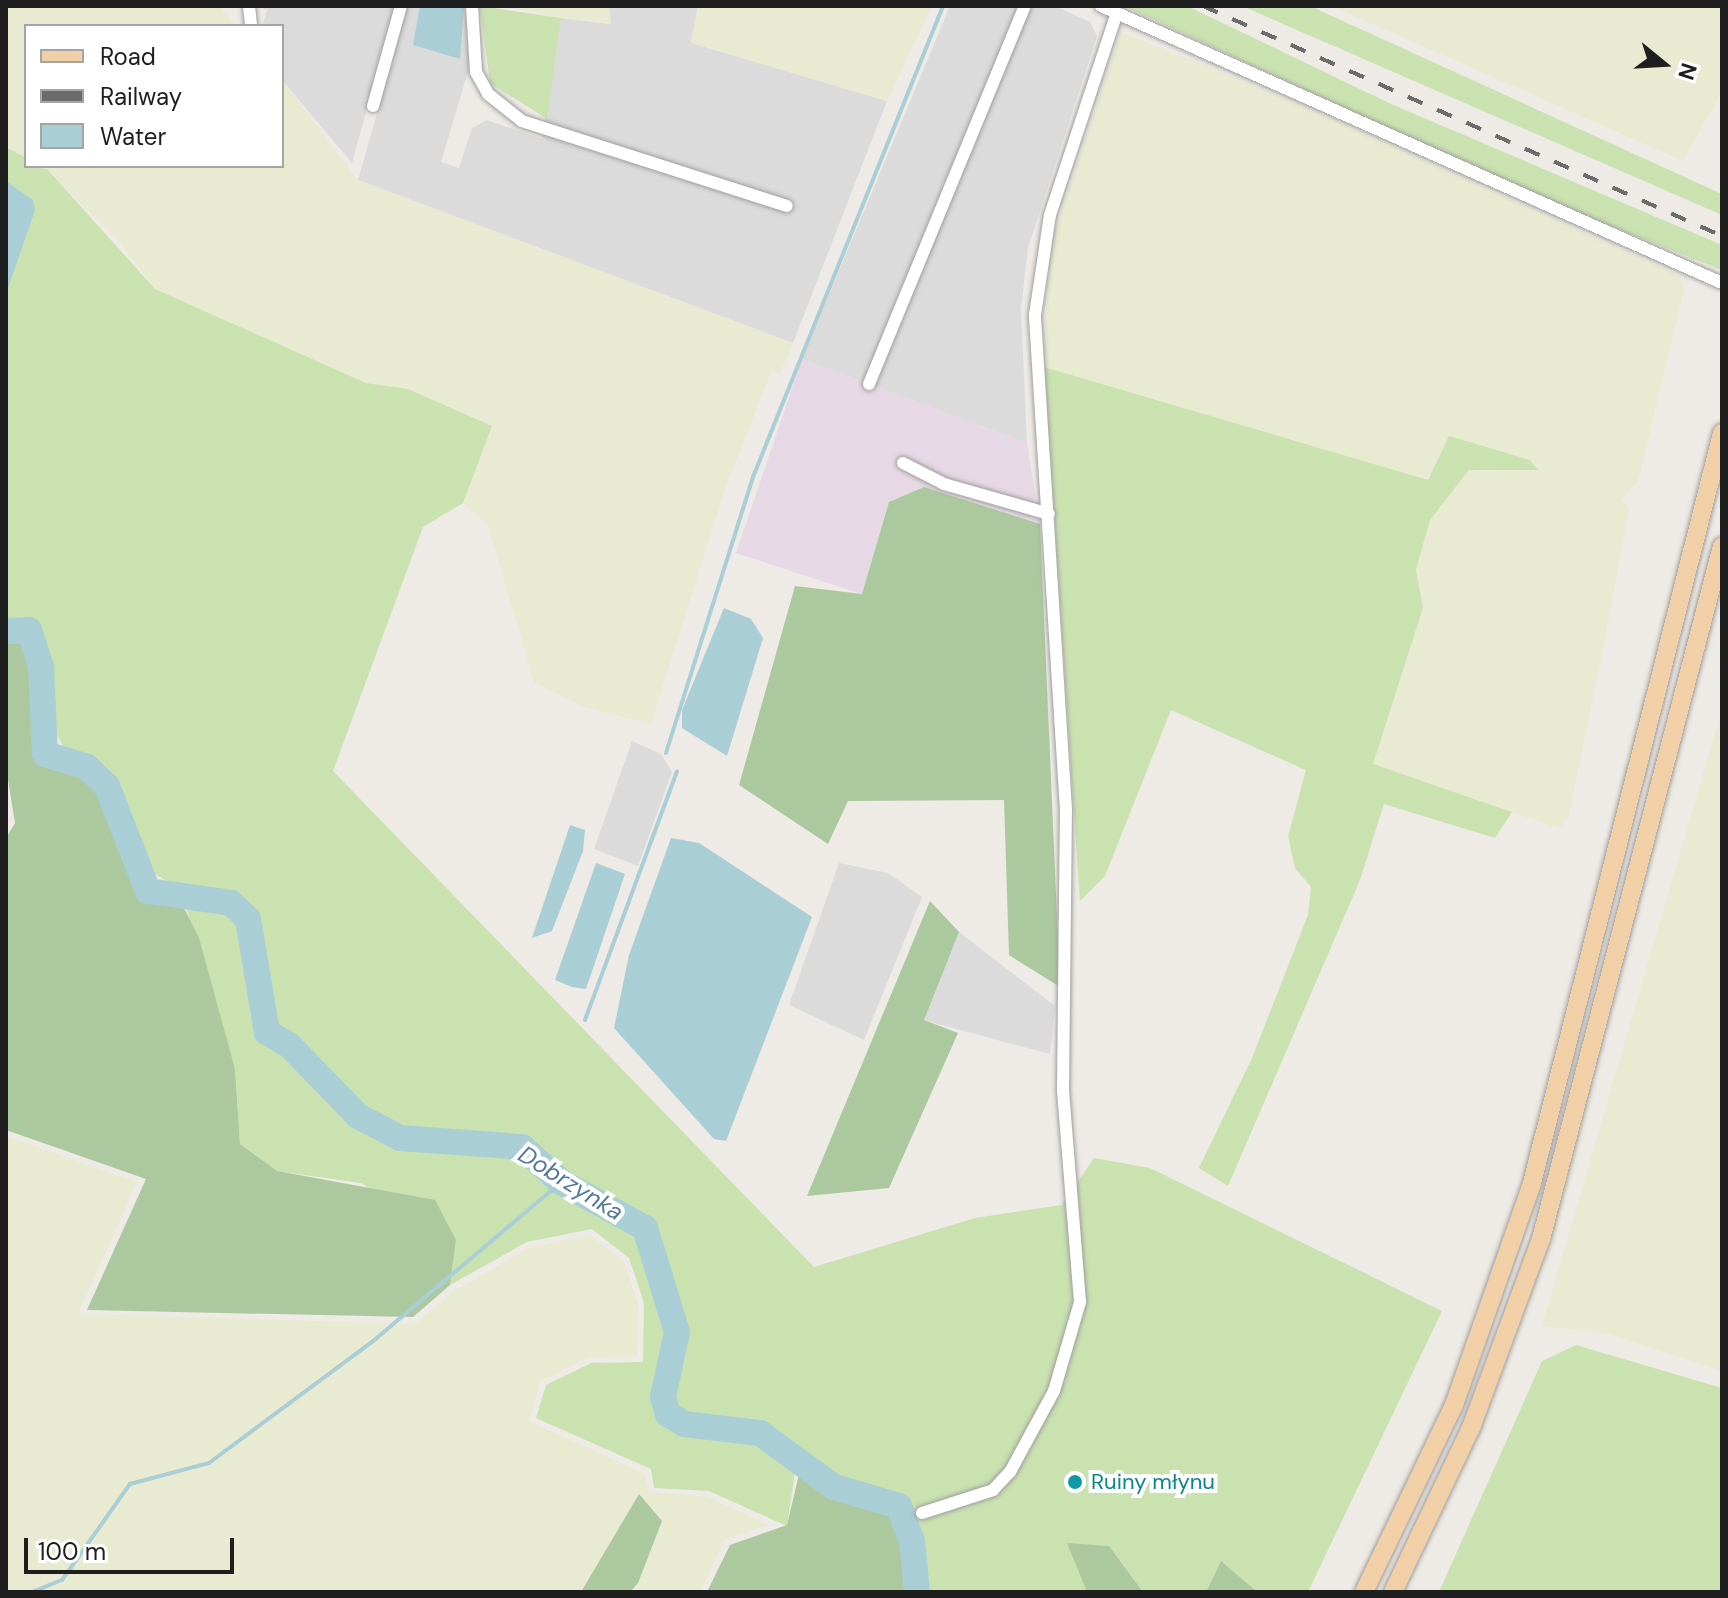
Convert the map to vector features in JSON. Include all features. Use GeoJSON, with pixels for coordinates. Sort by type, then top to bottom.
{"type":"FeatureCollection","features":[{"type":"Feature","properties":{"kind":"main road"},"geometry":{"type":"LineString","coordinates":[[1364,1592],[1454,1405],[1529,1195],[1722,433]]}},
{"type":"Feature","properties":{"kind":"main road"},"geometry":{"type":"LineString","coordinates":[[1393,1592],[1471,1428],[1541,1239],[1722,546]]}},
{"type":"Feature","properties":{"kind":"street"},"geometry":{"type":"LineString","coordinates":[[373,106],[401,6]]}},
{"type":"Feature","properties":{"kind":"street"},"geometry":{"type":"LineString","coordinates":[[472,6],[476,72],[488,94],[522,121],[787,206]]}},
{"type":"Feature","properties":{"kind":"street"},"geometry":{"type":"LineString","coordinates":[[869,384],[1025,6]]}},
{"type":"Feature","properties":{"kind":"street"},"geometry":{"type":"LineString","coordinates":[[1101,6],[1722,283]]}},
{"type":"Feature","properties":{"kind":"street"},"geometry":{"type":"LineString","coordinates":[[922,1513],[993,1490],[1010,1472],[1054,1391],[1080,1302],[1063,1091],[1066,810],[1049,514],[1035,349],[1041,256],[1073,136],[1117,13]]}},
{"type":"Feature","properties":{"kind":"street"},"geometry":{"type":"LineString","coordinates":[[903,463],[944,484],[1049,514]]}},
{"type":"Feature","properties":{"kind":"shaded area"},"geometry":{"type":"Polygon","coordinates":[[[258,6],[395,6],[352,163],[284,82],[284,24],[263,24],[267,10],[258,6]]]}},
{"type":"Feature","properties":{"kind":"shaded area"},"geometry":{"type":"Polygon","coordinates":[[[408,6],[466,6],[469,68],[441,162],[459,168],[472,128],[487,120],[542,139],[561,18],[610,24],[609,6],[698,6],[691,43],[887,101],[793,343],[358,180],[408,6]]]}},
{"type":"Feature","properties":{"kind":"shaded area"},"geometry":{"type":"Polygon","coordinates":[[[950,6],[1055,6],[1090,22],[1097,36],[1028,248],[1021,309],[1027,443],[802,359],[950,6]]]}},
{"type":"Feature","properties":{"kind":"shaded area"},"geometry":{"type":"Polygon","coordinates":[[[802,359],[1027,443],[1040,524],[924,487],[889,502],[862,594],[736,553],[802,359]]]}},
{"type":"Feature","properties":{"kind":"shaded area"},"geometry":{"type":"Polygon","coordinates":[[[632,741],[661,754],[672,772],[638,866],[594,849],[632,741]]]}},
{"type":"Feature","properties":{"kind":"shaded area"},"geometry":{"type":"Polygon","coordinates":[[[839,863],[888,873],[922,897],[864,1040],[789,1005],[839,863]]]}},
{"type":"Feature","properties":{"kind":"shaded area"},"geometry":{"type":"Polygon","coordinates":[[[959,932],[1055,1006],[1050,1054],[923,1020],[959,932]]]}},
{"type":"Feature","properties":{"kind":"green space"},"geometry":{"type":"Polygon","coordinates":[[[6,6],[219,6],[234,24],[24,24],[24,157],[6,147],[6,6]]]}},
{"type":"Feature","properties":{"kind":"green space"},"geometry":{"type":"Polygon","coordinates":[[[480,6],[561,18],[547,119],[490,83],[480,6]]]}},
{"type":"Feature","properties":{"kind":"green space"},"geometry":{"type":"Polygon","coordinates":[[[502,6],[609,6],[611,24],[561,18],[502,6]]]}},
{"type":"Feature","properties":{"kind":"green space"},"geometry":{"type":"Polygon","coordinates":[[[698,6],[932,6],[887,101],[691,43],[698,6]]]}},
{"type":"Feature","properties":{"kind":"green space"},"geometry":{"type":"Polygon","coordinates":[[[1124,6],[1187,6],[1391,104],[1722,245],[1722,270],[1545,200],[1124,6]]]}},
{"type":"Feature","properties":{"kind":"green space"},"geometry":{"type":"Polygon","coordinates":[[[1242,6],[1310,6],[1722,194],[1722,215],[1242,6]]]}},
{"type":"Feature","properties":{"kind":"green space"},"geometry":{"type":"Polygon","coordinates":[[[1332,6],[1722,6],[1722,91],[1683,161],[1332,6]]]}},
{"type":"Feature","properties":{"kind":"green space"},"geometry":{"type":"Polygon","coordinates":[[[1121,32],[1291,100],[1681,276],[1684,289],[1638,481],[1621,499],[1629,508],[1603,649],[1568,819],[1559,828],[1373,765],[1423,608],[1416,570],[1430,520],[1469,470],[1496,471],[1449,436],[1428,480],[1044,367],[1050,247],[1121,32]]]}},
{"type":"Feature","properties":{"kind":"green space"},"geometry":{"type":"Polygon","coordinates":[[[284,83],[358,180],[793,343],[780,373],[771,372],[725,489],[651,724],[584,707],[534,682],[488,525],[463,503],[492,426],[408,389],[366,383],[155,289],[119,241],[44,168],[284,168],[284,83]]]}},
{"type":"Feature","properties":{"kind":"green space"},"geometry":{"type":"Polygon","coordinates":[[[6,147],[24,157],[24,168],[47,169],[155,289],[366,383],[408,389],[492,426],[463,503],[423,527],[333,771],[814,1267],[975,1218],[1062,1205],[1094,1158],[1150,1168],[1442,1311],[1308,1592],[1256,1592],[1221,1561],[1206,1592],[1143,1592],[1109,1546],[1068,1544],[1087,1592],[930,1592],[923,1539],[899,1494],[836,1477],[760,1426],[682,1415],[672,1400],[682,1330],[643,1220],[575,1187],[511,1137],[406,1131],[379,1118],[338,1091],[302,1047],[271,1028],[265,946],[254,917],[234,898],[185,891],[153,873],[117,782],[64,748],[55,731],[40,627],[6,625],[6,147]]]}},
{"type":"Feature","properties":{"kind":"green space"},"geometry":{"type":"Polygon","coordinates":[[[1044,367],[1428,480],[1449,436],[1530,460],[1538,470],[1469,470],[1430,520],[1416,570],[1423,608],[1373,764],[1512,812],[1495,838],[1384,804],[1360,880],[1228,1186],[1199,1168],[1252,1058],[1308,915],[1311,887],[1295,868],[1288,836],[1306,770],[1171,710],[1105,876],[1080,901],[1044,367]]]}},
{"type":"Feature","properties":{"kind":"green space"},"geometry":{"type":"Polygon","coordinates":[[[924,487],[1040,524],[1060,987],[1009,955],[1004,800],[848,801],[828,844],[739,785],[795,586],[862,594],[889,502],[924,487]]]}},
{"type":"Feature","properties":{"kind":"green space"},"geometry":{"type":"Polygon","coordinates":[[[29,630],[41,667],[45,754],[87,767],[107,786],[148,891],[178,896],[199,938],[235,1069],[240,1144],[277,1171],[435,1200],[456,1240],[450,1285],[413,1317],[87,1310],[146,1179],[6,1130],[6,838],[15,823],[6,767],[6,631],[29,630]]]}},
{"type":"Feature","properties":{"kind":"green space"},"geometry":{"type":"Polygon","coordinates":[[[1722,709],[1722,1371],[1606,1333],[1542,1326],[1722,709]]]}},
{"type":"Feature","properties":{"kind":"green space"},"geometry":{"type":"Polygon","coordinates":[[[184,901],[229,907],[245,924],[258,966],[258,1027],[355,1120],[398,1142],[519,1152],[598,1215],[640,1234],[669,1320],[665,1419],[682,1429],[756,1438],[795,1472],[787,1526],[709,1491],[654,1488],[651,1469],[536,1418],[546,1385],[591,1363],[643,1362],[644,1303],[629,1258],[592,1229],[527,1242],[450,1285],[456,1240],[361,1183],[276,1171],[240,1144],[235,1069],[184,901]]]}},
{"type":"Feature","properties":{"kind":"green space"},"geometry":{"type":"Polygon","coordinates":[[[930,901],[959,932],[924,1020],[958,1033],[889,1188],[807,1196],[930,901]]]}},
{"type":"Feature","properties":{"kind":"green space"},"geometry":{"type":"Polygon","coordinates":[[[6,1136],[137,1182],[78,1314],[415,1324],[454,1291],[529,1248],[590,1235],[624,1262],[638,1304],[637,1356],[589,1357],[541,1381],[529,1421],[645,1474],[649,1492],[708,1497],[769,1525],[725,1539],[700,1592],[6,1592],[6,1136]]]}},
{"type":"Feature","properties":{"kind":"green space"},"geometry":{"type":"Polygon","coordinates":[[[1576,1345],[1722,1388],[1722,1592],[1439,1592],[1542,1361],[1576,1345]]]}},
{"type":"Feature","properties":{"kind":"green space"},"geometry":{"type":"Polygon","coordinates":[[[801,1466],[834,1487],[899,1506],[912,1541],[917,1592],[707,1592],[730,1545],[787,1525],[801,1466]]]}},
{"type":"Feature","properties":{"kind":"green space"},"geometry":{"type":"Polygon","coordinates":[[[639,1494],[662,1521],[638,1583],[630,1592],[581,1592],[639,1494]]]}},
{"type":"Feature","properties":{"kind":"green space"},"geometry":{"type":"Polygon","coordinates":[[[1067,1543],[1109,1546],[1143,1592],[1087,1592],[1067,1543]]]}},
{"type":"Feature","properties":{"kind":"green space"},"geometry":{"type":"Polygon","coordinates":[[[1221,1561],[1256,1591],[1256,1592],[1206,1592],[1221,1561]]]}},
{"type":"Feature","properties":{"kind":"water"},"geometry":{"type":"Polygon","coordinates":[[[420,6],[464,6],[460,59],[413,45],[420,6]]]}},
{"type":"Feature","properties":{"kind":"water"},"geometry":{"type":"Polygon","coordinates":[[[6,181],[33,200],[35,210],[6,294],[6,181]]]}},
{"type":"Feature","properties":{"kind":"water"},"geometry":{"type":"Polygon","coordinates":[[[724,608],[751,619],[763,638],[727,756],[682,728],[682,710],[724,608]]]}},
{"type":"Feature","properties":{"kind":"water"},"geometry":{"type":"Polygon","coordinates":[[[570,825],[585,830],[583,851],[552,931],[532,938],[570,825]]]}},
{"type":"Feature","properties":{"kind":"water"},"geometry":{"type":"Polygon","coordinates":[[[671,838],[699,843],[812,917],[726,1141],[714,1139],[614,1028],[629,955],[671,838]]]}},
{"type":"Feature","properties":{"kind":"water"},"geometry":{"type":"Polygon","coordinates":[[[596,863],[625,874],[586,989],[555,980],[596,863]]]}},
{"type":"Feature","properties":{"kind":"waterway"},"geometry":{"type":"LineString","coordinates":[[666,753],[753,477],[943,6]]}},
{"type":"Feature","properties":{"kind":"waterway","name":"Dobrzynka"},"geometry":{"type":"LineString","coordinates":[[6,631],[29,630],[41,667],[45,754],[87,767],[107,786],[148,891],[231,903],[248,919],[267,1032],[289,1045],[358,1116],[400,1138],[522,1147],[561,1182],[645,1228],[677,1332],[663,1397],[668,1414],[684,1424],[760,1433],[834,1487],[899,1506],[912,1541],[917,1592]]}},
{"type":"Feature","properties":{"kind":"waterway"},"geometry":{"type":"LineString","coordinates":[[585,1020],[677,771]]}},
{"type":"Feature","properties":{"kind":"waterway"},"geometry":{"type":"LineString","coordinates":[[32,1592],[62,1580],[130,1484],[209,1463],[372,1342],[561,1182]]}},
{"type":"Feature","properties":{"kind":"railway"},"geometry":{"type":"LineString","coordinates":[[1203,6],[1722,236]]}},
{"type":"Feature","properties":{"kind":"place","name":"Ruiny młynu"},"geometry":{"type":"Point","coordinates":[1075,1482]}}]}
